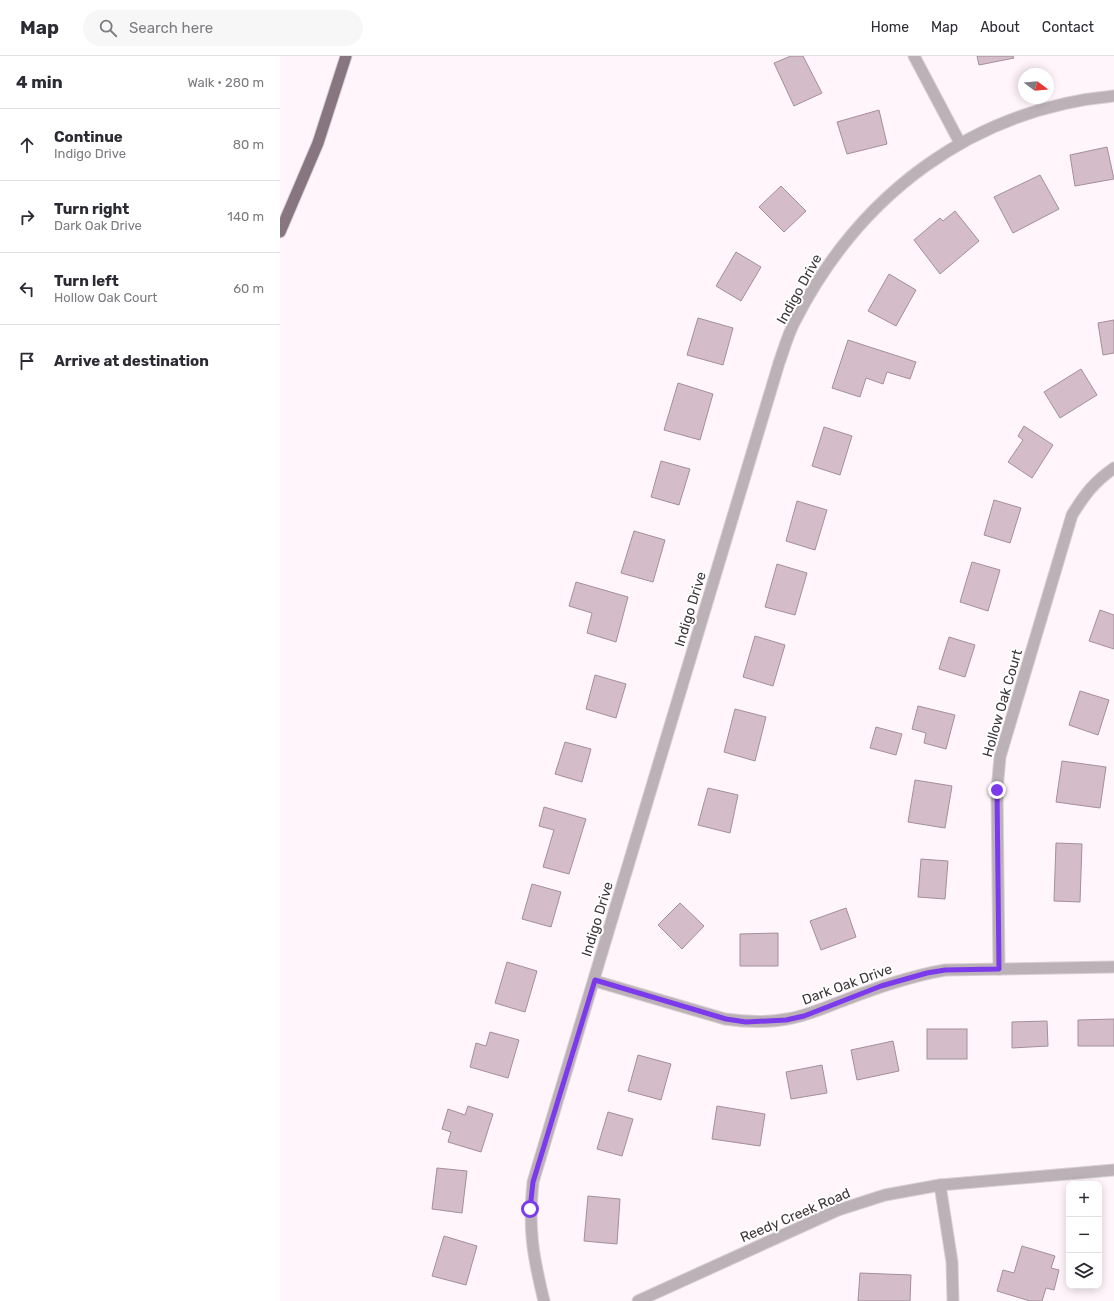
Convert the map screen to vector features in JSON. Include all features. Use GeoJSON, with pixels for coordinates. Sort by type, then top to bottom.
{"type":"FeatureCollection","features":[{"type":"Feature","properties":{"kind":"main road"},"geometry":{"type":"LineString","coordinates":[[280,232],[318,143],[346,56]]}},
{"type":"Feature","properties":{"kind":"street"},"geometry":{"type":"LineString","coordinates":[[914,56],[960,143]]}},
{"type":"Feature","properties":{"kind":"street","name":"Indigo Drive"},"geometry":{"type":"LineString","coordinates":[[544,1301],[533,1255],[530,1232],[530,1209],[533,1182],[595,980],[779,363],[794,323],[813,288],[836,253],[883,200],[910,176],[960,143],[1030,114],[1090,99],[1114,96]]}},
{"type":"Feature","properties":{"kind":"street","name":"Hollow Oak Court"},"geometry":{"type":"LineString","coordinates":[[999,969],[997,790],[1000,757],[1072,515],[1085,493],[1098,479],[1114,468]]}},
{"type":"Feature","properties":{"kind":"street","name":"Dark Oak Drive"},"geometry":{"type":"LineString","coordinates":[[595,980],[726,1019],[746,1022],[804,1016],[881,986],[927,973],[945,970],[1114,967]]}},
{"type":"Feature","properties":{"kind":"street","name":"Reedy Creek Road"},"geometry":{"type":"LineString","coordinates":[[638,1301],[838,1210],[885,1196],[940,1185],[1114,1170]]}},
{"type":"Feature","properties":{"kind":"street"},"geometry":{"type":"LineString","coordinates":[[940,1185],[952,1262],[953,1301]]}},
{"type":"Feature","properties":{"kind":"building"},"geometry":{"type":"Polygon","coordinates":[[[791,56],[803,56],[822,93],[794,106],[774,63],[791,56]]]}},
{"type":"Feature","properties":{"kind":"building"},"geometry":{"type":"Polygon","coordinates":[[[977,56],[1013,56],[1014,58],[979,65],[977,56]]]}},
{"type":"Feature","properties":{"kind":"building"},"geometry":{"type":"Polygon","coordinates":[[[879,110],[887,144],[847,154],[837,122],[879,110]]]}},
{"type":"Feature","properties":{"kind":"building"},"geometry":{"type":"Polygon","coordinates":[[[1107,147],[1114,179],[1075,186],[1070,155],[1107,147]]]}},
{"type":"Feature","properties":{"kind":"building"},"geometry":{"type":"Polygon","coordinates":[[[1040,175],[1059,209],[1013,233],[994,197],[1040,175]]]}},
{"type":"Feature","properties":{"kind":"building"},"geometry":{"type":"Polygon","coordinates":[[[781,186],[806,211],[784,232],[759,207],[781,186]]]}},
{"type":"Feature","properties":{"kind":"building"},"geometry":{"type":"Polygon","coordinates":[[[955,211],[979,241],[940,274],[914,240],[940,218],[943,221],[955,211]]]}},
{"type":"Feature","properties":{"kind":"building"},"geometry":{"type":"Polygon","coordinates":[[[736,252],[761,267],[741,301],[716,286],[736,252]]]}},
{"type":"Feature","properties":{"kind":"building"},"geometry":{"type":"Polygon","coordinates":[[[889,274],[916,290],[896,326],[868,311],[889,274]]]}},
{"type":"Feature","properties":{"kind":"building"},"geometry":{"type":"Polygon","coordinates":[[[698,318],[733,328],[723,365],[687,355],[698,318]]]}},
{"type":"Feature","properties":{"kind":"building"},"geometry":{"type":"Polygon","coordinates":[[[1114,320],[1114,353],[1103,355],[1098,323],[1114,320]]]}},
{"type":"Feature","properties":{"kind":"building"},"geometry":{"type":"Polygon","coordinates":[[[848,340],[916,362],[910,379],[887,372],[883,384],[866,378],[860,397],[832,388],[848,340]]]}},
{"type":"Feature","properties":{"kind":"building"},"geometry":{"type":"Polygon","coordinates":[[[1081,369],[1097,395],[1060,418],[1044,392],[1081,369]]]}},
{"type":"Feature","properties":{"kind":"building"},"geometry":{"type":"Polygon","coordinates":[[[678,383],[713,394],[700,440],[664,430],[678,383]]]}},
{"type":"Feature","properties":{"kind":"building"},"geometry":{"type":"Polygon","coordinates":[[[1024,426],[1053,445],[1032,478],[1008,462],[1023,440],[1018,436],[1024,426]]]}},
{"type":"Feature","properties":{"kind":"building"},"geometry":{"type":"Polygon","coordinates":[[[824,427],[852,436],[840,475],[812,466],[824,427]]]}},
{"type":"Feature","properties":{"kind":"building"},"geometry":{"type":"Polygon","coordinates":[[[661,461],[690,469],[679,505],[651,497],[661,461]]]}},
{"type":"Feature","properties":{"kind":"building"},"geometry":{"type":"Polygon","coordinates":[[[994,500],[1021,508],[1010,543],[984,535],[994,500]]]}},
{"type":"Feature","properties":{"kind":"building"},"geometry":{"type":"Polygon","coordinates":[[[797,501],[827,510],[815,550],[786,541],[797,501]]]}},
{"type":"Feature","properties":{"kind":"building"},"geometry":{"type":"Polygon","coordinates":[[[634,531],[665,540],[653,582],[621,573],[634,531]]]}},
{"type":"Feature","properties":{"kind":"building"},"geometry":{"type":"Polygon","coordinates":[[[972,562],[1000,570],[988,611],[960,602],[972,562]]]}},
{"type":"Feature","properties":{"kind":"building"},"geometry":{"type":"Polygon","coordinates":[[[777,564],[807,573],[795,615],[765,607],[777,564]]]}},
{"type":"Feature","properties":{"kind":"building"},"geometry":{"type":"Polygon","coordinates":[[[576,582],[628,597],[616,642],[587,633],[592,613],[569,606],[576,582]]]}},
{"type":"Feature","properties":{"kind":"building"},"geometry":{"type":"Polygon","coordinates":[[[1100,610],[1114,615],[1114,649],[1089,641],[1100,610]]]}},
{"type":"Feature","properties":{"kind":"building"},"geometry":{"type":"Polygon","coordinates":[[[755,636],[785,645],[773,686],[743,677],[755,636]]]}},
{"type":"Feature","properties":{"kind":"building"},"geometry":{"type":"Polygon","coordinates":[[[949,637],[975,645],[965,677],[939,669],[949,637]]]}},
{"type":"Feature","properties":{"kind":"building"},"geometry":{"type":"Polygon","coordinates":[[[595,675],[626,684],[616,718],[586,709],[595,675]]]}},
{"type":"Feature","properties":{"kind":"building"},"geometry":{"type":"Polygon","coordinates":[[[1080,691],[1109,700],[1098,735],[1069,725],[1080,691]]]}},
{"type":"Feature","properties":{"kind":"building"},"geometry":{"type":"Polygon","coordinates":[[[918,706],[955,715],[946,749],[924,743],[926,733],[912,729],[918,706]]]}},
{"type":"Feature","properties":{"kind":"building"},"geometry":{"type":"Polygon","coordinates":[[[735,709],[766,717],[755,761],[724,752],[735,709]]]}},
{"type":"Feature","properties":{"kind":"building"},"geometry":{"type":"Polygon","coordinates":[[[876,727],[902,734],[896,755],[870,748],[876,727]]]}},
{"type":"Feature","properties":{"kind":"building"},"geometry":{"type":"Polygon","coordinates":[[[565,742],[591,749],[582,782],[555,774],[565,742]]]}},
{"type":"Feature","properties":{"kind":"building"},"geometry":{"type":"Polygon","coordinates":[[[1062,761],[1106,767],[1100,808],[1056,802],[1062,761]]]}},
{"type":"Feature","properties":{"kind":"building"},"geometry":{"type":"Polygon","coordinates":[[[915,780],[952,786],[945,828],[908,822],[915,780]]]}},
{"type":"Feature","properties":{"kind":"building"},"geometry":{"type":"Polygon","coordinates":[[[708,788],[738,795],[730,833],[698,825],[708,788]]]}},
{"type":"Feature","properties":{"kind":"building"},"geometry":{"type":"Polygon","coordinates":[[[544,807],[586,819],[569,874],[543,867],[554,830],[539,826],[544,807]]]}},
{"type":"Feature","properties":{"kind":"building"},"geometry":{"type":"Polygon","coordinates":[[[1056,843],[1082,844],[1080,902],[1054,901],[1056,843]]]}},
{"type":"Feature","properties":{"kind":"building"},"geometry":{"type":"Polygon","coordinates":[[[921,859],[948,861],[945,899],[918,897],[921,859]]]}},
{"type":"Feature","properties":{"kind":"building"},"geometry":{"type":"Polygon","coordinates":[[[532,884],[561,892],[551,927],[522,919],[532,884]]]}},
{"type":"Feature","properties":{"kind":"building"},"geometry":{"type":"Polygon","coordinates":[[[680,903],[704,926],[682,949],[658,925],[680,903]]]}},
{"type":"Feature","properties":{"kind":"building"},"geometry":{"type":"Polygon","coordinates":[[[846,908],[856,937],[821,950],[810,921],[846,908]]]}},
{"type":"Feature","properties":{"kind":"building"},"geometry":{"type":"Polygon","coordinates":[[[778,933],[778,966],[740,966],[740,934],[778,933]]]}},
{"type":"Feature","properties":{"kind":"building"},"geometry":{"type":"Polygon","coordinates":[[[507,962],[537,971],[525,1012],[495,1003],[507,962]]]}},
{"type":"Feature","properties":{"kind":"building"},"geometry":{"type":"Polygon","coordinates":[[[1114,1019],[1114,1046],[1078,1046],[1078,1020],[1114,1019]]]}},
{"type":"Feature","properties":{"kind":"building"},"geometry":{"type":"Polygon","coordinates":[[[1047,1021],[1048,1046],[1012,1048],[1012,1022],[1047,1021]]]}},
{"type":"Feature","properties":{"kind":"building"},"geometry":{"type":"Polygon","coordinates":[[[927,1029],[967,1029],[967,1059],[927,1059],[927,1029]]]}},
{"type":"Feature","properties":{"kind":"building"},"geometry":{"type":"Polygon","coordinates":[[[490,1032],[519,1040],[508,1078],[470,1067],[476,1043],[486,1046],[490,1032]]]}},
{"type":"Feature","properties":{"kind":"building"},"geometry":{"type":"Polygon","coordinates":[[[893,1041],[899,1071],[857,1080],[851,1050],[893,1041]]]}},
{"type":"Feature","properties":{"kind":"building"},"geometry":{"type":"Polygon","coordinates":[[[638,1055],[671,1064],[661,1100],[628,1091],[638,1055]]]}},
{"type":"Feature","properties":{"kind":"building"},"geometry":{"type":"Polygon","coordinates":[[[822,1065],[827,1093],[791,1099],[786,1072],[822,1065]]]}},
{"type":"Feature","properties":{"kind":"building"},"geometry":{"type":"Polygon","coordinates":[[[468,1106],[493,1114],[481,1152],[448,1142],[451,1132],[442,1129],[448,1109],[465,1115],[468,1106]]]}},
{"type":"Feature","properties":{"kind":"building"},"geometry":{"type":"Polygon","coordinates":[[[717,1106],[765,1114],[760,1146],[712,1139],[717,1106]]]}},
{"type":"Feature","properties":{"kind":"building"},"geometry":{"type":"Polygon","coordinates":[[[608,1112],[633,1119],[622,1156],[597,1149],[608,1112]]]}},
{"type":"Feature","properties":{"kind":"building"},"geometry":{"type":"Polygon","coordinates":[[[437,1168],[467,1171],[462,1213],[432,1209],[437,1168]]]}},
{"type":"Feature","properties":{"kind":"building"},"geometry":{"type":"Polygon","coordinates":[[[588,1196],[620,1199],[617,1244],[584,1241],[588,1196]]]}},
{"type":"Feature","properties":{"kind":"building"},"geometry":{"type":"Polygon","coordinates":[[[444,1236],[477,1246],[466,1285],[432,1276],[444,1236]]]}},
{"type":"Feature","properties":{"kind":"building"},"geometry":{"type":"Polygon","coordinates":[[[1022,1246],[1055,1256],[1051,1268],[1059,1270],[1054,1290],[1046,1288],[1042,1301],[1030,1301],[997,1291],[1003,1270],[1014,1273],[1022,1246]]]}},
{"type":"Feature","properties":{"kind":"building"},"geometry":{"type":"Polygon","coordinates":[[[860,1273],[911,1275],[910,1301],[858,1301],[860,1273]]]}},
{"type":"Feature","properties":{"kind":"route"},"geometry":{"type":"LineString","coordinates":[[530,1209],[533,1182],[595,980],[726,1019],[746,1022],[786,1020],[804,1016],[881,986],[927,973],[945,970],[999,969],[997,790]]}}]}
